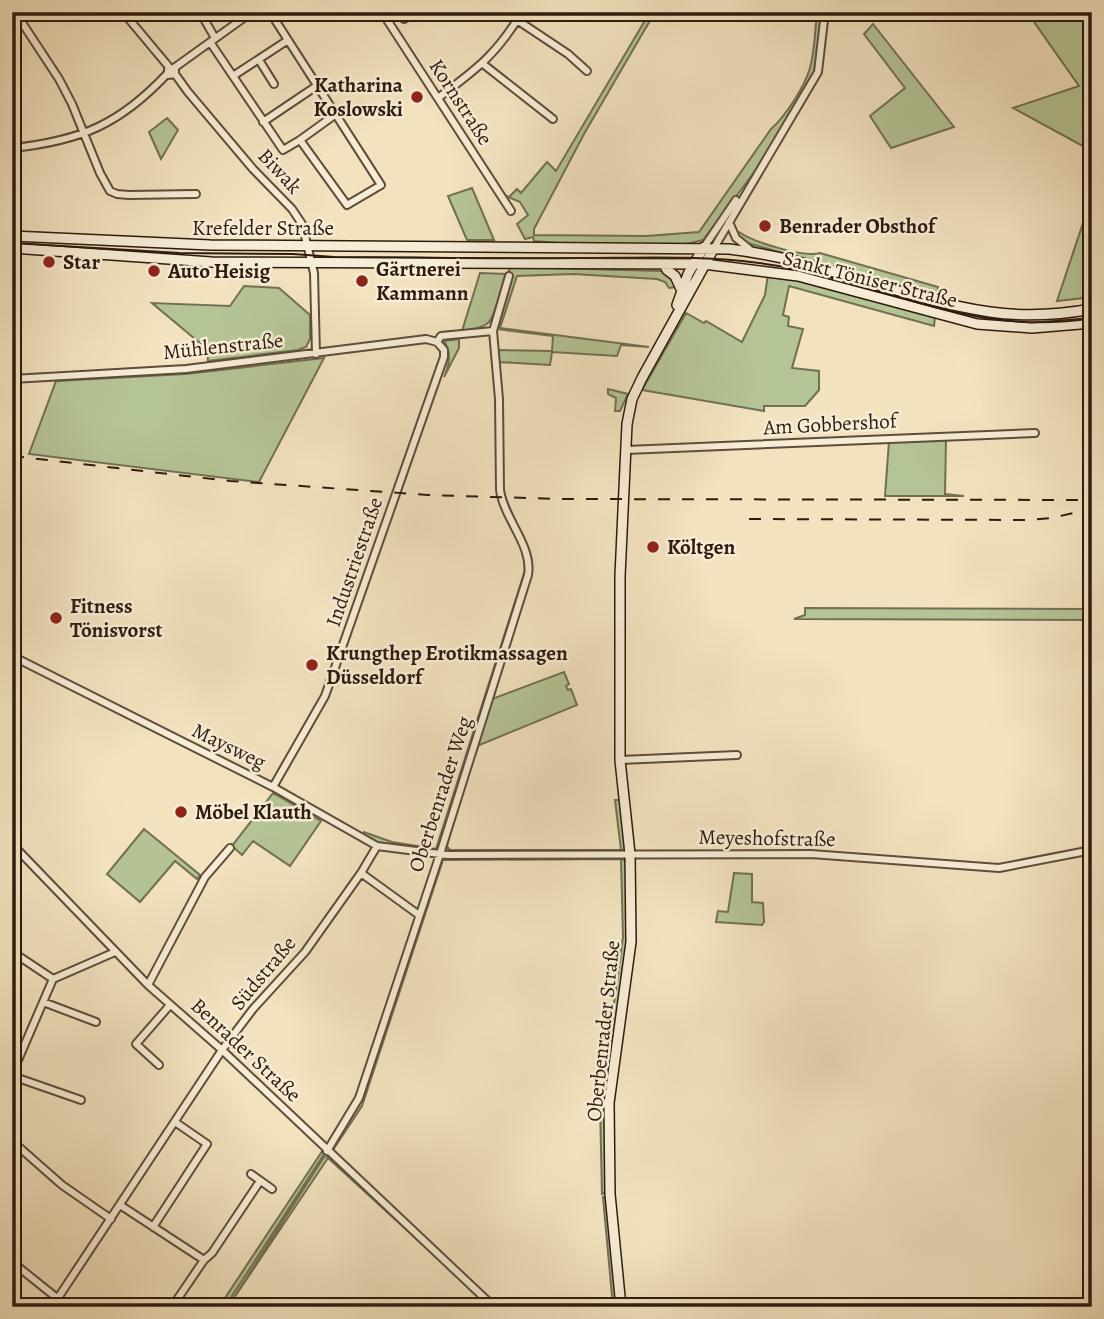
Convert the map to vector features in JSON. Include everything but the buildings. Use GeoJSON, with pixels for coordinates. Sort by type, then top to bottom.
{"type":"FeatureCollection","features":[{"type":"Feature","properties":{"kind":"main road","name":"Krefelder Straße"},"geometry":{"type":"LineString","coordinates":[[12,236],[160,244],[516,248]]}},
{"type":"Feature","properties":{"kind":"main road","name":"Sankt Töniser Straße"},"geometry":{"type":"LineString","coordinates":[[516,248],[709,247],[753,251],[804,262],[982,311],[1043,315],[1092,309]]}},
{"type":"Feature","properties":{"kind":"main road","name":"Oberbenrader Straße"},"geometry":{"type":"LineString","coordinates":[[669,328],[694,264],[709,247]]}},
{"type":"Feature","properties":{"kind":"main road","name":"Oberbenrader Straße"},"geometry":{"type":"LineString","coordinates":[[621,1307],[610,1194],[609,1103],[631,942],[631,854],[620,760],[620,576],[627,424],[632,399],[704,264],[709,247]]}},
{"type":"Feature","properties":{"kind":"main road","name":"Krefelder Straße"},"geometry":{"type":"LineString","coordinates":[[12,248],[177,261],[511,263]]}},
{"type":"Feature","properties":{"kind":"main road","name":"Sankt Töniser Straße"},"geometry":{"type":"LineString","coordinates":[[511,263],[704,264],[798,276],[977,324],[1032,328],[1092,323]]}},
{"type":"Feature","properties":{"kind":"main road"},"geometry":{"type":"LineString","coordinates":[[664,264],[667,271],[674,275],[682,291]]}},
{"type":"Feature","properties":{"kind":"street"},"geometry":{"type":"LineString","coordinates":[[15,12],[59,79],[110,191],[117,194],[196,194]]}},
{"type":"Feature","properties":{"kind":"street","name":"Biwak"},"geometry":{"type":"LineString","coordinates":[[123,12],[302,224],[312,263],[316,354]]}},
{"type":"Feature","properties":{"kind":"street"},"geometry":{"type":"LineString","coordinates":[[200,12],[212,40],[233,76],[283,150],[336,114]]}},
{"type":"Feature","properties":{"kind":"street"},"geometry":{"type":"LineString","coordinates":[[12,148],[85,134],[119,117],[171,71],[251,12]]}},
{"type":"Feature","properties":{"kind":"street"},"geometry":{"type":"LineString","coordinates":[[270,12],[381,185],[347,205],[300,140]]}},
{"type":"Feature","properties":{"kind":"street","name":"Kornstraße"},"geometry":{"type":"LineString","coordinates":[[382,12],[511,212]]}},
{"type":"Feature","properties":{"kind":"street"},"geometry":{"type":"LineString","coordinates":[[404,19],[418,12]]}},
{"type":"Feature","properties":{"kind":"street"},"geometry":{"type":"LineString","coordinates":[[438,98],[483,64],[506,38],[522,12]]}},
{"type":"Feature","properties":{"kind":"street","name":"Oberbenrader Straße"},"geometry":{"type":"LineString","coordinates":[[709,247],[729,222],[818,72],[825,12]]}},
{"type":"Feature","properties":{"kind":"street"},"geometry":{"type":"LineString","coordinates":[[517,20],[568,54],[587,71]]}},
{"type":"Feature","properties":{"kind":"street"},"geometry":{"type":"LineString","coordinates":[[233,76],[288,40]]}},
{"type":"Feature","properties":{"kind":"street"},"geometry":{"type":"LineString","coordinates":[[259,60],[274,84]]}},
{"type":"Feature","properties":{"kind":"street"},"geometry":{"type":"LineString","coordinates":[[483,64],[553,119]]}},
{"type":"Feature","properties":{"kind":"street"},"geometry":{"type":"LineString","coordinates":[[263,122],[318,85]]}},
{"type":"Feature","properties":{"kind":"street","name":"Oberbenrader Straße"},"geometry":{"type":"LineString","coordinates":[[709,247],[747,182],[760,167]]}},
{"type":"Feature","properties":{"kind":"street"},"geometry":{"type":"LineString","coordinates":[[729,222],[736,238],[753,251]]}},
{"type":"Feature","properties":{"kind":"street","name":"Oberbenrader Weg"},"geometry":{"type":"LineString","coordinates":[[327,1151],[359,1098],[530,565],[501,498],[499,399],[493,331],[509,276]]}},
{"type":"Feature","properties":{"kind":"street","name":"Mühlenstraße"},"geometry":{"type":"LineString","coordinates":[[12,379],[186,369],[426,339],[437,342],[441,336],[493,331]]}},
{"type":"Feature","properties":{"kind":"street","name":"Industriestraße"},"geometry":{"type":"LineString","coordinates":[[273,787],[325,696],[444,357],[444,350],[437,342]]}},
{"type":"Feature","properties":{"kind":"street","name":"Am Gobbershof"},"geometry":{"type":"LineString","coordinates":[[626,450],[1035,433]]}},
{"type":"Feature","properties":{"kind":"street","name":"Maysweg"},"geometry":{"type":"LineString","coordinates":[[12,656],[273,787],[377,846],[437,853]]}},
{"type":"Feature","properties":{"kind":"street"},"geometry":{"type":"LineString","coordinates":[[620,760],[737,755]]}},
{"type":"Feature","properties":{"kind":"street","name":"Benrader Straße"},"geometry":{"type":"LineString","coordinates":[[12,845],[82,914],[115,953],[148,985],[222,1050],[494,1307]]}},
{"type":"Feature","properties":{"kind":"street","name":"Südstraße"},"geometry":{"type":"LineString","coordinates":[[52,1307],[222,1050],[253,1009],[305,952],[377,846]]}},
{"type":"Feature","properties":{"kind":"street"},"geometry":{"type":"LineString","coordinates":[[148,985],[205,877],[230,848]]}},
{"type":"Feature","properties":{"kind":"street","name":"Meyeshofstraße"},"geometry":{"type":"LineString","coordinates":[[437,853],[811,854],[999,868],[1092,850]]}},
{"type":"Feature","properties":{"kind":"street"},"geometry":{"type":"LineString","coordinates":[[361,873],[418,914]]}},
{"type":"Feature","properties":{"kind":"street"},"geometry":{"type":"LineString","coordinates":[[81,1100],[12,1075],[52,979],[115,953]]}},
{"type":"Feature","properties":{"kind":"street"},"geometry":{"type":"LineString","coordinates":[[12,958],[20,957],[52,979]]}},
{"type":"Feature","properties":{"kind":"street"},"geometry":{"type":"LineString","coordinates":[[43,1002],[96,1022]]}},
{"type":"Feature","properties":{"kind":"street","name":"Benrader Straße"},"geometry":{"type":"LineString","coordinates":[[159,1065],[136,1044],[170,1005]]}},
{"type":"Feature","properties":{"kind":"street"},"geometry":{"type":"LineString","coordinates":[[153,1227],[207,1144],[175,1122]]}},
{"type":"Feature","properties":{"kind":"street"},"geometry":{"type":"LineString","coordinates":[[12,1141],[62,1185],[111,1219]]}},
{"type":"Feature","properties":{"kind":"street"},"geometry":{"type":"LineString","coordinates":[[251,1174],[272,1189]]}},
{"type":"Feature","properties":{"kind":"street"},"geometry":{"type":"LineString","coordinates":[[172,1307],[260,1181]]}},
{"type":"Feature","properties":{"kind":"street"},"geometry":{"type":"LineString","coordinates":[[120,1205],[204,1260]]}},
{"type":"Feature","properties":{"kind":"street"},"geometry":{"type":"LineString","coordinates":[[12,1262],[58,1298]]}},
{"type":"Feature","properties":{"kind":"green space"},"geometry":{"type":"Polygon","coordinates":[[[650,12],[655,12],[584,134],[534,229],[534,235],[646,236],[699,232],[799,92],[812,61],[817,12],[823,12],[812,80],[762,162],[703,240],[686,244],[572,244],[534,241],[533,237],[525,239],[517,224],[528,215],[520,202],[506,196],[509,197],[517,189],[521,193],[547,162],[556,171],[650,12]]]}},
{"type":"Feature","properties":{"kind":"green space"},"geometry":{"type":"Polygon","coordinates":[[[1027,12],[1092,12],[1092,151],[1013,108],[1079,86],[1027,12]]]}},
{"type":"Feature","properties":{"kind":"green space"},"geometry":{"type":"Polygon","coordinates":[[[873,24],[954,127],[891,148],[870,116],[905,88],[864,34],[873,24]]]}},
{"type":"Feature","properties":{"kind":"green space"},"geometry":{"type":"Polygon","coordinates":[[[167,118],[178,130],[161,159],[149,132],[167,118]]]}},
{"type":"Feature","properties":{"kind":"green space"},"geometry":{"type":"Polygon","coordinates":[[[472,188],[494,240],[467,240],[448,196],[472,188]]]}},
{"type":"Feature","properties":{"kind":"green space"},"geometry":{"type":"Polygon","coordinates":[[[1092,196],[1092,297],[1057,301],[1092,196]]]}},
{"type":"Feature","properties":{"kind":"green space"},"geometry":{"type":"Polygon","coordinates":[[[735,232],[779,248],[820,253],[938,287],[937,297],[744,242],[735,232]]]}},
{"type":"Feature","properties":{"kind":"green space"},"geometry":{"type":"Polygon","coordinates":[[[510,267],[661,271],[669,274],[677,287],[669,288],[665,282],[657,279],[573,274],[517,276],[500,328],[649,347],[621,345],[617,356],[552,352],[550,365],[498,362],[497,350],[552,351],[553,336],[497,329],[502,294],[487,324],[462,331],[480,273],[508,274],[510,267]]]}},
{"type":"Feature","properties":{"kind":"green space"},"geometry":{"type":"Polygon","coordinates":[[[768,274],[798,279],[935,317],[934,326],[789,286],[783,315],[789,317],[788,326],[803,329],[792,368],[819,371],[819,390],[805,406],[764,406],[764,411],[642,390],[686,313],[742,342],[765,295],[768,274]]]}},
{"type":"Feature","properties":{"kind":"green space"},"geometry":{"type":"Polygon","coordinates":[[[244,286],[279,288],[310,315],[310,339],[306,347],[208,361],[207,349],[152,303],[230,306],[244,286]]]}},
{"type":"Feature","properties":{"kind":"green space"},"geometry":{"type":"Polygon","coordinates":[[[459,339],[459,348],[444,377],[449,359],[444,341],[459,339]]]}},
{"type":"Feature","properties":{"kind":"green space"},"geometry":{"type":"Polygon","coordinates":[[[324,358],[259,482],[29,454],[56,381],[186,374],[324,358]]]}},
{"type":"Feature","properties":{"kind":"green space"},"geometry":{"type":"Polygon","coordinates":[[[608,389],[628,394],[620,411],[615,411],[616,398],[608,394],[608,389]]]}},
{"type":"Feature","properties":{"kind":"green space"},"geometry":{"type":"Polygon","coordinates":[[[946,439],[945,494],[964,496],[885,496],[889,441],[946,439]]]}},
{"type":"Feature","properties":{"kind":"green space"},"geometry":{"type":"Polygon","coordinates":[[[528,561],[525,578],[440,847],[436,851],[377,843],[363,835],[364,832],[392,842],[436,849],[528,561]]]}},
{"type":"Feature","properties":{"kind":"green space"},"geometry":{"type":"Polygon","coordinates":[[[805,608],[1092,609],[1092,620],[794,619],[805,615],[805,608]]]}},
{"type":"Feature","properties":{"kind":"green space"},"geometry":{"type":"Polygon","coordinates":[[[564,672],[569,684],[566,686],[568,690],[571,689],[577,705],[477,746],[492,699],[564,672]]]}},
{"type":"Feature","properties":{"kind":"green space"},"geometry":{"type":"Polygon","coordinates":[[[467,777],[448,841],[450,850],[621,850],[615,800],[620,800],[627,844],[624,850],[451,852],[446,847],[446,840],[467,777]]]}},
{"type":"Feature","properties":{"kind":"green space"},"geometry":{"type":"Polygon","coordinates":[[[273,793],[321,821],[290,866],[253,841],[242,855],[232,846],[273,793]]]}},
{"type":"Feature","properties":{"kind":"green space"},"geometry":{"type":"Polygon","coordinates":[[[144,829],[200,875],[197,879],[175,861],[140,902],[107,874],[144,829]]]}},
{"type":"Feature","properties":{"kind":"green space"},"geometry":{"type":"Polygon","coordinates":[[[448,857],[621,858],[628,863],[628,939],[606,1105],[607,1192],[602,1194],[600,1105],[623,937],[621,859],[444,860],[448,857]]]}},
{"type":"Feature","properties":{"kind":"green space"},"geometry":{"type":"Polygon","coordinates":[[[443,861],[362,1106],[333,1150],[333,1145],[359,1104],[438,864],[443,861]]]}},
{"type":"Feature","properties":{"kind":"green space"},"geometry":{"type":"Polygon","coordinates":[[[734,873],[752,874],[752,902],[763,903],[762,925],[716,922],[718,911],[728,912],[734,873]]]}},
{"type":"Feature","properties":{"kind":"green space"},"geometry":{"type":"Polygon","coordinates":[[[323,1150],[324,1154],[225,1307],[219,1307],[323,1150]]]}},
{"type":"Feature","properties":{"kind":"green space"},"geometry":{"type":"Polygon","coordinates":[[[329,1156],[491,1307],[328,1158],[228,1307],[324,1157],[329,1156]]]}},
{"type":"Feature","properties":{"kind":"green space"},"geometry":{"type":"Polygon","coordinates":[[[603,1197],[608,1198],[619,1307],[613,1307],[603,1197]]]}},
{"type":"Feature","properties":{"kind":"tram line"},"geometry":{"type":"LineString","coordinates":[[12,243],[179,253],[334,257],[714,259],[759,263],[802,271],[963,314],[1047,322],[1092,318]]}},
{"type":"Feature","properties":{"kind":"railway"},"geometry":{"type":"LineString","coordinates":[[12,456],[230,481],[428,495],[560,499],[1092,500]]}},
{"type":"Feature","properties":{"kind":"railway"},"geometry":{"type":"LineString","coordinates":[[749,519],[1027,520],[1092,509]]}},
{"type":"Feature","properties":{"kind":"place","name":"Katharina Koslowski"},"geometry":{"type":"Point","coordinates":[417,97]}},
{"type":"Feature","properties":{"kind":"place","name":"Benrader Obsthof"},"geometry":{"type":"Point","coordinates":[765,226]}},
{"type":"Feature","properties":{"kind":"place","name":"Star"},"geometry":{"type":"Point","coordinates":[49,262]}},
{"type":"Feature","properties":{"kind":"place","name":"Auto Heisig"},"geometry":{"type":"Point","coordinates":[154,271]}},
{"type":"Feature","properties":{"kind":"place","name":"Gärtnerei Kammann"},"geometry":{"type":"Point","coordinates":[362,281]}},
{"type":"Feature","properties":{"kind":"place","name":"Költgen"},"geometry":{"type":"Point","coordinates":[653,547]}},
{"type":"Feature","properties":{"kind":"place","name":"Fitness Tönisvorst"},"geometry":{"type":"Point","coordinates":[56,618]}},
{"type":"Feature","properties":{"kind":"place","name":"Krungthep Erotikmassagen Düsseldorf"},"geometry":{"type":"Point","coordinates":[312,665]}},
{"type":"Feature","properties":{"kind":"place","name":"Möbel Klauth"},"geometry":{"type":"Point","coordinates":[181,812]}}]}
